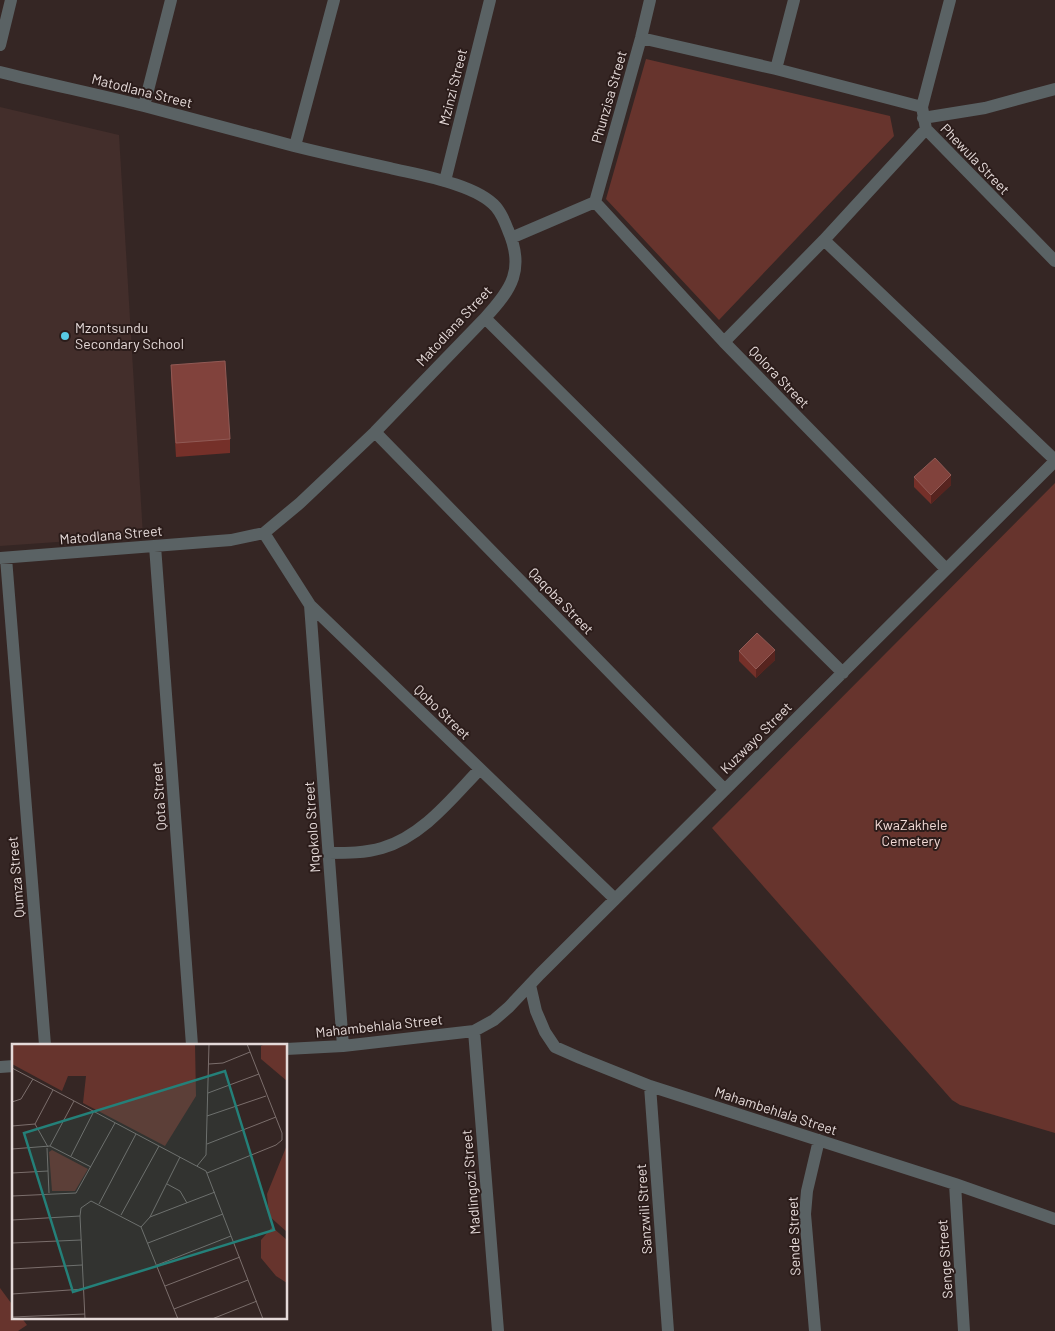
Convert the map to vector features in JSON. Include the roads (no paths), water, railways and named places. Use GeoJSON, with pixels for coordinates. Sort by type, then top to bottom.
{"type":"FeatureCollection","features":[{"type":"Feature","properties":{"kind":"street"},"geometry":{"type":"LineString","coordinates":[[0,45],[11,0]]}},
{"type":"Feature","properties":{"kind":"street"},"geometry":{"type":"LineString","coordinates":[[144,106],[171,0]]}},
{"type":"Feature","properties":{"kind":"street"},"geometry":{"type":"LineString","coordinates":[[296,146],[334,0]]}},
{"type":"Feature","properties":{"kind":"street","name":"Mzinzi Street"},"geometry":{"type":"LineString","coordinates":[[445,181],[490,0]]}},
{"type":"Feature","properties":{"kind":"street","name":"Phunzisa Street"},"geometry":{"type":"LineString","coordinates":[[595,202],[650,0]]}},
{"type":"Feature","properties":{"kind":"street"},"geometry":{"type":"LineString","coordinates":[[776,69],[794,0]]}},
{"type":"Feature","properties":{"kind":"street"},"geometry":{"type":"LineString","coordinates":[[724,342],[824,240],[924,118],[950,0]]}},
{"type":"Feature","properties":{"kind":"street"},"geometry":{"type":"LineString","coordinates":[[640,38],[776,69],[924,118],[985,108],[1055,89]]}},
{"type":"Feature","properties":{"kind":"street","name":"Matodlana Street"},"geometry":{"type":"LineString","coordinates":[[0,72],[445,181],[473,192],[495,206],[502,217],[516,250],[514,274],[510,284],[500,301],[485,318],[374,432],[300,503],[264,533],[231,540],[3,558]]}},
{"type":"Feature","properties":{"kind":"street","name":"Phewula Street"},"geometry":{"type":"LineString","coordinates":[[924,118],[1055,261]]}},
{"type":"Feature","properties":{"kind":"street"},"geometry":{"type":"LineString","coordinates":[[511,238],[595,202]]}},
{"type":"Feature","properties":{"kind":"street","name":"Qolora Street"},"geometry":{"type":"LineString","coordinates":[[595,202],[724,342],[946,569]]}},
{"type":"Feature","properties":{"kind":"street"},"geometry":{"type":"LineString","coordinates":[[824,240],[1055,461]]}},
{"type":"Feature","properties":{"kind":"street"},"geometry":{"type":"LineString","coordinates":[[485,318],[843,672]]}},
{"type":"Feature","properties":{"kind":"street","name":"Qaqoba Street"},"geometry":{"type":"LineString","coordinates":[[374,432],[725,790]]}},
{"type":"Feature","properties":{"kind":"street","name":"Kuzwayo Street"},"geometry":{"type":"LineString","coordinates":[[474,1031],[484,1027],[509,1007],[1055,461]]}},
{"type":"Feature","properties":{"kind":"street","name":"Qobo Street"},"geometry":{"type":"LineString","coordinates":[[264,533],[310,605],[615,899]]}},
{"type":"Feature","properties":{"kind":"street","name":"Qota Street"},"geometry":{"type":"LineString","coordinates":[[155,546],[192,1044]]}},
{"type":"Feature","properties":{"kind":"street","name":"Qumza Street"},"geometry":{"type":"LineString","coordinates":[[3,558],[45,1044]]}},
{"type":"Feature","properties":{"kind":"street","name":"Mqokolo Street"},"geometry":{"type":"LineString","coordinates":[[310,605],[343,1046]]}},
{"type":"Feature","properties":{"kind":"street"},"geometry":{"type":"LineString","coordinates":[[329,853],[358,852],[382,848],[415,833],[480,769]]}},
{"type":"Feature","properties":{"kind":"street","name":"Mahambehlala Street"},"geometry":{"type":"LineString","coordinates":[[530,985],[536,1011],[544,1032],[555,1047],[650,1086],[955,1184],[1055,1219]]}},
{"type":"Feature","properties":{"kind":"street","name":"Mahambehlala Street"},"geometry":{"type":"LineString","coordinates":[[288,1049],[343,1046],[474,1031]]}},
{"type":"Feature","properties":{"kind":"street","name":"Madlingozi Street"},"geometry":{"type":"LineString","coordinates":[[474,1031],[498,1331]]}},
{"type":"Feature","properties":{"kind":"street","name":"Sanzwili Street"},"geometry":{"type":"LineString","coordinates":[[650,1086],[668,1331]]}},
{"type":"Feature","properties":{"kind":"street","name":"Sende Street"},"geometry":{"type":"LineString","coordinates":[[815,1331],[806,1214],[807,1191],[819,1140]]}},
{"type":"Feature","properties":{"kind":"street","name":"Senge Street"},"geometry":{"type":"LineString","coordinates":[[955,1184],[964,1331]]}},
{"type":"Feature","properties":{"kind":"place","name":"Mzontsundu Secondary School"},"geometry":{"type":"Point","coordinates":[65,336]}},
{"type":"Feature","properties":{"kind":"park label","name":"KwaZakhele Cemetery"},"geometry":{"type":"Point","coordinates":[911,834]}}]}
